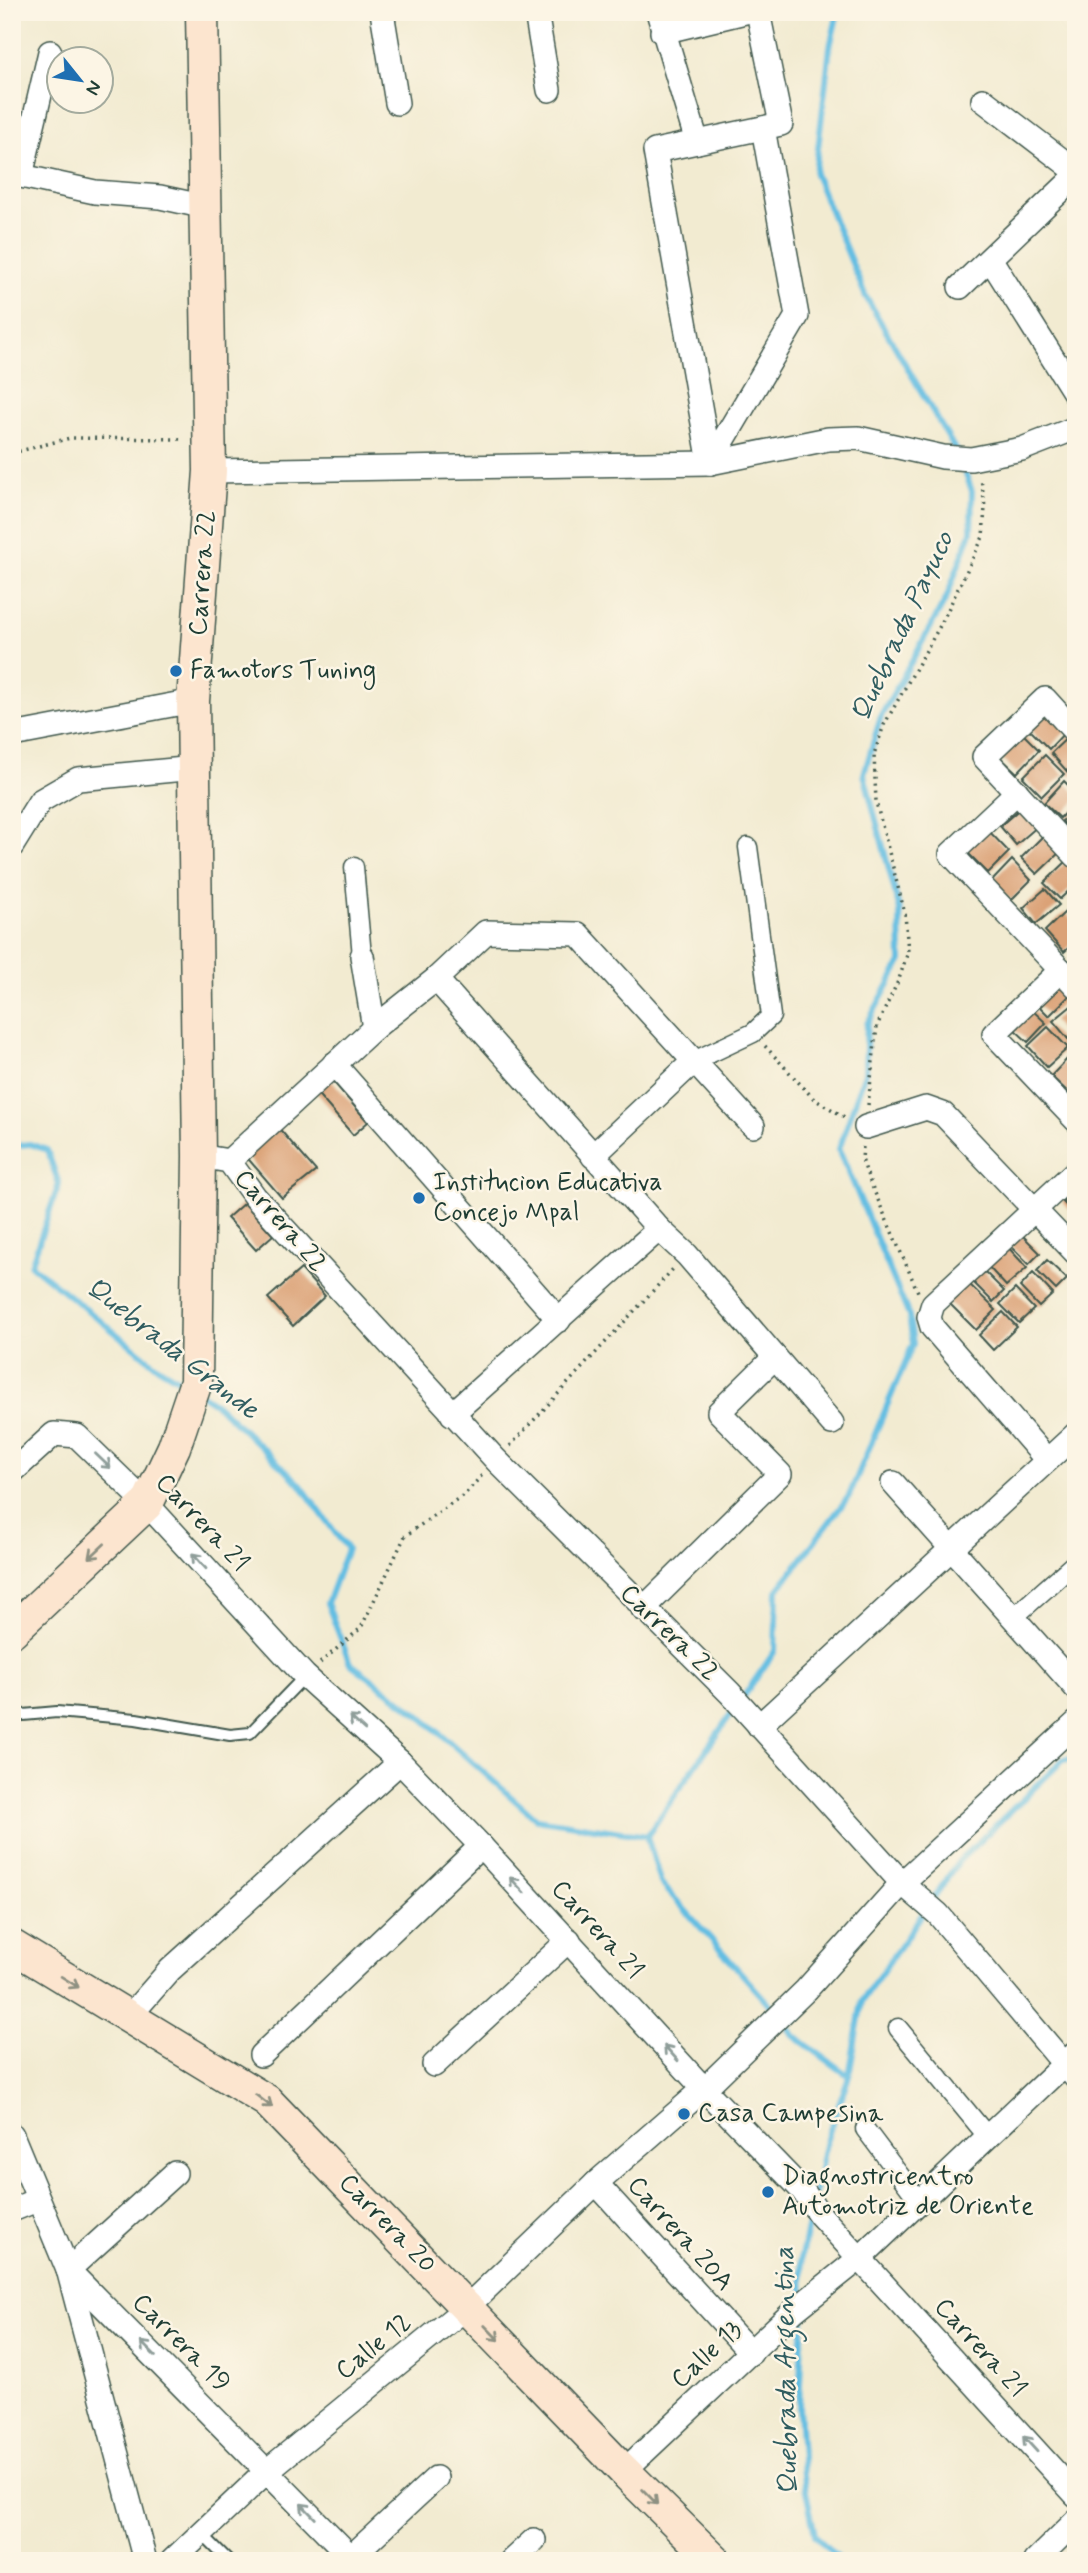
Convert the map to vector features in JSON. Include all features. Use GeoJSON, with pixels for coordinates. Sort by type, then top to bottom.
{"type":"FeatureCollection","features":[{"type":"Feature","properties":{"kind":"main road","name":"Carrera 22"},"geometry":{"type":"LineString","coordinates":[[202,12],[211,471],[193,701],[214,1158]]}},
{"type":"Feature","properties":{"kind":"main road"},"geometry":{"type":"LineString","coordinates":[[12,1631],[147,1504],[174,1447],[194,1391],[214,1158]]}},
{"type":"Feature","properties":{"kind":"main road","name":"Carrera 20"},"geometry":{"type":"LineString","coordinates":[[12,1946],[127,2019],[267,2101],[624,2471],[715,2561]]}},
{"type":"Feature","properties":{"kind":"street"},"geometry":{"type":"LineString","coordinates":[[382,12],[397,103]]}},
{"type":"Feature","properties":{"kind":"street"},"geometry":{"type":"LineString","coordinates":[[536,12],[549,90]]}},
{"type":"Feature","properties":{"kind":"street"},"geometry":{"type":"LineString","coordinates":[[697,142],[660,22],[746,12]]}},
{"type":"Feature","properties":{"kind":"street"},"geometry":{"type":"LineString","coordinates":[[710,463],[655,151],[781,124],[758,12]]}},
{"type":"Feature","properties":{"kind":"street"},"geometry":{"type":"LineString","coordinates":[[46,67],[17,175],[95,192],[160,197],[206,207]]}},
{"type":"Feature","properties":{"kind":"street"},"geometry":{"type":"LineString","coordinates":[[960,287],[1076,173],[983,100]]}},
{"type":"Feature","properties":{"kind":"street"},"geometry":{"type":"LineString","coordinates":[[710,463],[797,316],[763,128]]}},
{"type":"Feature","properties":{"kind":"street"},"geometry":{"type":"LineString","coordinates":[[990,260],[1076,395]]}},
{"type":"Feature","properties":{"kind":"street"},"geometry":{"type":"LineString","coordinates":[[211,471],[710,463],[828,439],[880,442],[943,457],[975,459],[1022,449],[1076,429]]}},
{"type":"Feature","properties":{"kind":"street"},"geometry":{"type":"LineString","coordinates":[[1076,733],[1045,699],[984,757],[1076,856]]}},
{"type":"Feature","properties":{"kind":"street"},"geometry":{"type":"LineString","coordinates":[[18,734],[193,701]]}},
{"type":"Feature","properties":{"kind":"street"},"geometry":{"type":"LineString","coordinates":[[12,846],[40,801],[78,779],[195,768]]}},
{"type":"Feature","properties":{"kind":"street"},"geometry":{"type":"LineString","coordinates":[[1017,792],[951,853],[1068,978],[994,1034],[1076,1120]]}},
{"type":"Feature","properties":{"kind":"street"},"geometry":{"type":"LineString","coordinates":[[593,1156],[694,1061],[752,1033],[771,1016],[748,847]]}},
{"type":"Feature","properties":{"kind":"street"},"geometry":{"type":"LineString","coordinates":[[354,867],[362,956],[374,1028]]}},
{"type":"Feature","properties":{"kind":"street"},"geometry":{"type":"LineString","coordinates":[[214,1158],[334,1065],[374,1028],[436,979],[486,932],[578,934],[753,1126]]}},
{"type":"Feature","properties":{"kind":"street"},"geometry":{"type":"LineString","coordinates":[[436,979],[659,1229],[687,1255],[832,1423]]}},
{"type":"Feature","properties":{"kind":"street"},"geometry":{"type":"LineString","coordinates":[[334,1065],[559,1320]]}},
{"type":"Feature","properties":{"kind":"street"},"geometry":{"type":"LineString","coordinates":[[861,1125],[914,1110],[933,1110],[956,1125],[1076,1253]]}},
{"type":"Feature","properties":{"kind":"street","name":"Carrera 22"},"geometry":{"type":"LineString","coordinates":[[214,1158],[256,1197],[496,1460],[730,1693],[902,1884],[932,1908],[1072,2066]]}},
{"type":"Feature","properties":{"kind":"street"},"geometry":{"type":"LineString","coordinates":[[1047,1460],[932,1327],[929,1317],[933,1304],[1076,1171]]}},
{"type":"Feature","properties":{"kind":"street"},"geometry":{"type":"LineString","coordinates":[[452,1414],[659,1229]]}},
{"type":"Feature","properties":{"kind":"street"},"geometry":{"type":"LineString","coordinates":[[643,1609],[780,1474],[719,1412],[775,1357]]}},
{"type":"Feature","properties":{"kind":"street"},"geometry":{"type":"LineString","coordinates":[[753,1719],[951,1548],[1076,1433]]}},
{"type":"Feature","properties":{"kind":"street","name":"Carrera 21"},"geometry":{"type":"LineString","coordinates":[[12,1472],[54,1434],[77,1436],[147,1504],[304,1676],[400,1762],[481,1846],[704,2089],[803,2191],[820,2215],[1076,2495]]}},
{"type":"Feature","properties":{"kind":"street"},"geometry":{"type":"LineString","coordinates":[[893,1483],[1076,1688]]}},
{"type":"Feature","properties":{"kind":"street"},"geometry":{"type":"LineString","coordinates":[[1014,1617],[1076,1562]]}},
{"type":"Feature","properties":{"kind":"street","name":"Calle 12"},"geometry":{"type":"LineString","coordinates":[[172,2561],[268,2470],[467,2307],[596,2183],[704,2089],[806,1990],[902,1884],[1076,1723]]}},
{"type":"Feature","properties":{"kind":"street"},"geometry":{"type":"LineString","coordinates":[[127,2019],[170,1970],[400,1762]]}},
{"type":"Feature","properties":{"kind":"street"},"geometry":{"type":"LineString","coordinates":[[261,2055],[481,1846]]}},
{"type":"Feature","properties":{"kind":"street"},"geometry":{"type":"LineString","coordinates":[[434,2065],[569,1940]]}},
{"type":"Feature","properties":{"kind":"street"},"geometry":{"type":"LineString","coordinates":[[898,2028],[988,2137]]}},
{"type":"Feature","properties":{"kind":"street","name":"Calle 13"},"geometry":{"type":"LineString","coordinates":[[624,2471],[803,2305],[860,2258],[988,2137],[1072,2066]]}},
{"type":"Feature","properties":{"kind":"street"},"geometry":{"type":"LineString","coordinates":[[865,2129],[920,2202]]}},
{"type":"Feature","properties":{"kind":"street","name":"Carrera 19"},"geometry":{"type":"LineString","coordinates":[[12,2135],[68,2270],[353,2559]]}},
{"type":"Feature","properties":{"kind":"street"},"geometry":{"type":"LineString","coordinates":[[145,2561],[68,2270],[175,2173]]}},
{"type":"Feature","properties":{"kind":"street","name":"Carrera 20A"},"geometry":{"type":"LineString","coordinates":[[596,2183],[751,2353]]}},
{"type":"Feature","properties":{"kind":"street"},"geometry":{"type":"LineString","coordinates":[[12,2210],[37,2200]]}},
{"type":"Feature","properties":{"kind":"street"},"geometry":{"type":"LineString","coordinates":[[353,2559],[436,2477]]}},
{"type":"Feature","properties":{"kind":"street"},"geometry":{"type":"LineString","coordinates":[[1035,2561],[1076,2521]]}},
{"type":"Feature","properties":{"kind":"street"},"geometry":{"type":"LineString","coordinates":[[511,2561],[534,2540]]}},
{"type":"Feature","properties":{"kind":"lane"},"geometry":{"type":"LineString","coordinates":[[12,1716],[57,1712],[136,1719],[230,1735],[250,1733],[304,1676]]}},
{"type":"Feature","properties":{"kind":"lane"},"geometry":{"type":"LineString","coordinates":[[201,2533],[229,2561]]}},
{"type":"Feature","properties":{"kind":"path"},"geometry":{"type":"LineString","coordinates":[[12,453],[70,438],[210,439]]}},
{"type":"Feature","properties":{"kind":"path"},"geometry":{"type":"LineString","coordinates":[[929,1317],[862,1159],[861,1125],[877,1026],[899,979],[908,952],[905,914],[876,802],[874,754],[884,725],[965,578],[983,537],[985,507],[975,459]]}},
{"type":"Feature","properties":{"kind":"path"},"geometry":{"type":"LineString","coordinates":[[752,1033],[814,1100],[861,1125]]}},
{"type":"Feature","properties":{"kind":"path"},"geometry":{"type":"LineString","coordinates":[[332,1653],[361,1628],[405,1536],[466,1493],[687,1255]]}},
{"type":"Feature","properties":{"kind":"building"},"geometry":{"type":"Polygon","coordinates":[[[1046,709],[1067,730],[1049,749],[1028,728],[1046,709]]]}},
{"type":"Feature","properties":{"kind":"building"},"geometry":{"type":"Polygon","coordinates":[[[1021,732],[1039,750],[1017,773],[998,755],[1021,732]]]}},
{"type":"Feature","properties":{"kind":"building"},"geometry":{"type":"Polygon","coordinates":[[[1070,735],[1076,741],[1076,772],[1071,776],[1051,753],[1070,735]]]}},
{"type":"Feature","properties":{"kind":"building"},"geometry":{"type":"Polygon","coordinates":[[[1045,755],[1064,774],[1042,796],[1023,777],[1045,755]]]}},
{"type":"Feature","properties":{"kind":"building"},"geometry":{"type":"Polygon","coordinates":[[[1064,781],[1076,793],[1076,801],[1060,818],[1044,803],[1064,781]]]}},
{"type":"Feature","properties":{"kind":"building"},"geometry":{"type":"Polygon","coordinates":[[[1022,807],[1038,826],[1016,845],[1000,826],[1022,807]]]}},
{"type":"Feature","properties":{"kind":"building"},"geometry":{"type":"Polygon","coordinates":[[[1076,808],[1076,828],[1072,832],[1062,821],[1076,808]]]}},
{"type":"Feature","properties":{"kind":"building"},"geometry":{"type":"Polygon","coordinates":[[[986,828],[1009,852],[988,873],[965,850],[986,828]]]}},
{"type":"Feature","properties":{"kind":"building"},"geometry":{"type":"Polygon","coordinates":[[[1046,833],[1062,850],[1037,874],[1021,858],[1046,833]]]}},
{"type":"Feature","properties":{"kind":"building"},"geometry":{"type":"Polygon","coordinates":[[[1012,860],[1031,880],[1011,900],[992,881],[1012,860]]]}},
{"type":"Feature","properties":{"kind":"building"},"geometry":{"type":"Polygon","coordinates":[[[1068,860],[1076,868],[1076,884],[1060,899],[1044,883],[1068,860]]]}},
{"type":"Feature","properties":{"kind":"building"},"geometry":{"type":"Polygon","coordinates":[[[1045,889],[1059,905],[1036,924],[1023,908],[1045,889]]]}},
{"type":"Feature","properties":{"kind":"building"},"geometry":{"type":"Polygon","coordinates":[[[1065,912],[1076,924],[1076,941],[1064,952],[1045,931],[1065,912]]]}},
{"type":"Feature","properties":{"kind":"building"},"geometry":{"type":"Polygon","coordinates":[[[1057,982],[1070,995],[1049,1016],[1036,1003],[1057,982]]]}},
{"type":"Feature","properties":{"kind":"building"},"geometry":{"type":"Polygon","coordinates":[[[1076,1002],[1076,1032],[1068,1039],[1053,1021],[1076,1002]]]}},
{"type":"Feature","properties":{"kind":"building"},"geometry":{"type":"Polygon","coordinates":[[[1031,1009],[1046,1023],[1028,1042],[1014,1029],[1031,1009]]]}},
{"type":"Feature","properties":{"kind":"building"},"geometry":{"type":"Polygon","coordinates":[[[1048,1027],[1068,1048],[1047,1067],[1028,1046],[1048,1027]]]}},
{"type":"Feature","properties":{"kind":"building"},"geometry":{"type":"Polygon","coordinates":[[[1072,1054],[1076,1058],[1076,1091],[1071,1095],[1051,1076],[1072,1054]]]}},
{"type":"Feature","properties":{"kind":"building"},"geometry":{"type":"Polygon","coordinates":[[[330,1078],[368,1122],[353,1135],[315,1091],[330,1078]]]}},
{"type":"Feature","properties":{"kind":"building"},"geometry":{"type":"Polygon","coordinates":[[[276,1125],[316,1171],[282,1198],[244,1154],[276,1125]]]}},
{"type":"Feature","properties":{"kind":"building"},"geometry":{"type":"Polygon","coordinates":[[[1076,1189],[1076,1216],[1062,1201],[1076,1189]]]}},
{"type":"Feature","properties":{"kind":"building"},"geometry":{"type":"Polygon","coordinates":[[[244,1203],[273,1235],[256,1250],[227,1218],[244,1203]]]}},
{"type":"Feature","properties":{"kind":"building"},"geometry":{"type":"Polygon","coordinates":[[[1020,1233],[1040,1253],[1029,1264],[1009,1244],[1020,1233]]]}},
{"type":"Feature","properties":{"kind":"building"},"geometry":{"type":"Polygon","coordinates":[[[1007,1246],[1027,1268],[1006,1286],[986,1264],[1007,1246]]]}},
{"type":"Feature","properties":{"kind":"building"},"geometry":{"type":"Polygon","coordinates":[[[1047,1260],[1067,1279],[1056,1290],[1037,1271],[1047,1260]]]}},
{"type":"Feature","properties":{"kind":"building"},"geometry":{"type":"Polygon","coordinates":[[[981,1268],[1004,1291],[993,1302],[970,1279],[981,1268]]]}},
{"type":"Feature","properties":{"kind":"building"},"geometry":{"type":"Polygon","coordinates":[[[301,1269],[325,1296],[293,1326],[268,1298],[301,1269]]]}},
{"type":"Feature","properties":{"kind":"building"},"geometry":{"type":"Polygon","coordinates":[[[1033,1273],[1053,1294],[1039,1307],[1020,1287],[1033,1273]]]}},
{"type":"Feature","properties":{"kind":"building"},"geometry":{"type":"Polygon","coordinates":[[[967,1282],[996,1310],[976,1330],[947,1301],[967,1282]]]}},
{"type":"Feature","properties":{"kind":"building"},"geometry":{"type":"Polygon","coordinates":[[[1015,1289],[1034,1309],[1019,1323],[1000,1304],[1015,1289]]]}},
{"type":"Feature","properties":{"kind":"building"},"geometry":{"type":"Polygon","coordinates":[[[1003,1312],[1017,1327],[993,1350],[979,1335],[1003,1312]]]}},
{"type":"Feature","properties":{"kind":"waterway","name":"Quebrada Payuco"},"geometry":{"type":"LineString","coordinates":[[838,12],[830,47],[815,174],[866,297],[956,451]]}},
{"type":"Feature","properties":{"kind":"waterway","name":"Quebrada Payuco"},"geometry":{"type":"LineString","coordinates":[[742,1699],[775,1651],[777,1591],[849,1496],[913,1344],[909,1316],[839,1149],[865,1073],[867,1024],[901,962],[900,911],[864,774],[881,716],[946,599],[971,532],[972,491],[962,464]]}},
{"type":"Feature","properties":{"kind":"waterway","name":"Quebrada Grande"},"geometry":{"type":"LineString","coordinates":[[12,1146],[30,1144],[47,1150],[59,1184],[31,1265],[158,1367],[184,1383]]}},
{"type":"Feature","properties":{"kind":"waterway","name":"Quebrada Grande"},"geometry":{"type":"LineString","coordinates":[[202,1395],[216,1404],[300,1484],[347,1549],[327,1603],[350,1663],[418,1714],[536,1819],[647,1836]]}},
{"type":"Feature","properties":{"kind":"waterway","name":"Quebrada Payuco"},"geometry":{"type":"LineString","coordinates":[[647,1836],[735,1708]]}},
{"type":"Feature","properties":{"kind":"waterway","name":"Quebrada Argentina"},"geometry":{"type":"LineString","coordinates":[[814,2197],[826,2141],[849,2076],[862,2001],[959,1861],[1063,1760],[1076,1758]]}},
{"type":"Feature","properties":{"kind":"waterway","name":"Quebrada Payuco"},"geometry":{"type":"LineString","coordinates":[[647,1836],[661,1883],[776,2012]]}},
{"type":"Feature","properties":{"kind":"waterway","name":"Quebrada Payuco"},"geometry":{"type":"LineString","coordinates":[[783,2020],[793,2035],[849,2076]]}},
{"type":"Feature","properties":{"kind":"waterway","name":"Quebrada Argentina"},"geometry":{"type":"LineString","coordinates":[[803,2298],[801,2256],[811,2211]]}},
{"type":"Feature","properties":{"kind":"waterway","name":"Quebrada Argentina"},"geometry":{"type":"LineString","coordinates":[[803,2312],[799,2407],[803,2476],[815,2535],[840,2561]]}},
{"type":"Feature","properties":{"kind":"place","name":"Famotors Tuning"},"geometry":{"type":"Point","coordinates":[176,671]}},
{"type":"Feature","properties":{"kind":"place","name":"Institucion Educativa Concejo Mpal"},"geometry":{"type":"Point","coordinates":[419,1198]}},
{"type":"Feature","properties":{"kind":"place","name":"Casa Campesina"},"geometry":{"type":"Point","coordinates":[684,2114]}},
{"type":"Feature","properties":{"kind":"place","name":"Diagnostricentro Automotriz de Oriente"},"geometry":{"type":"Point","coordinates":[768,2192]}}]}
